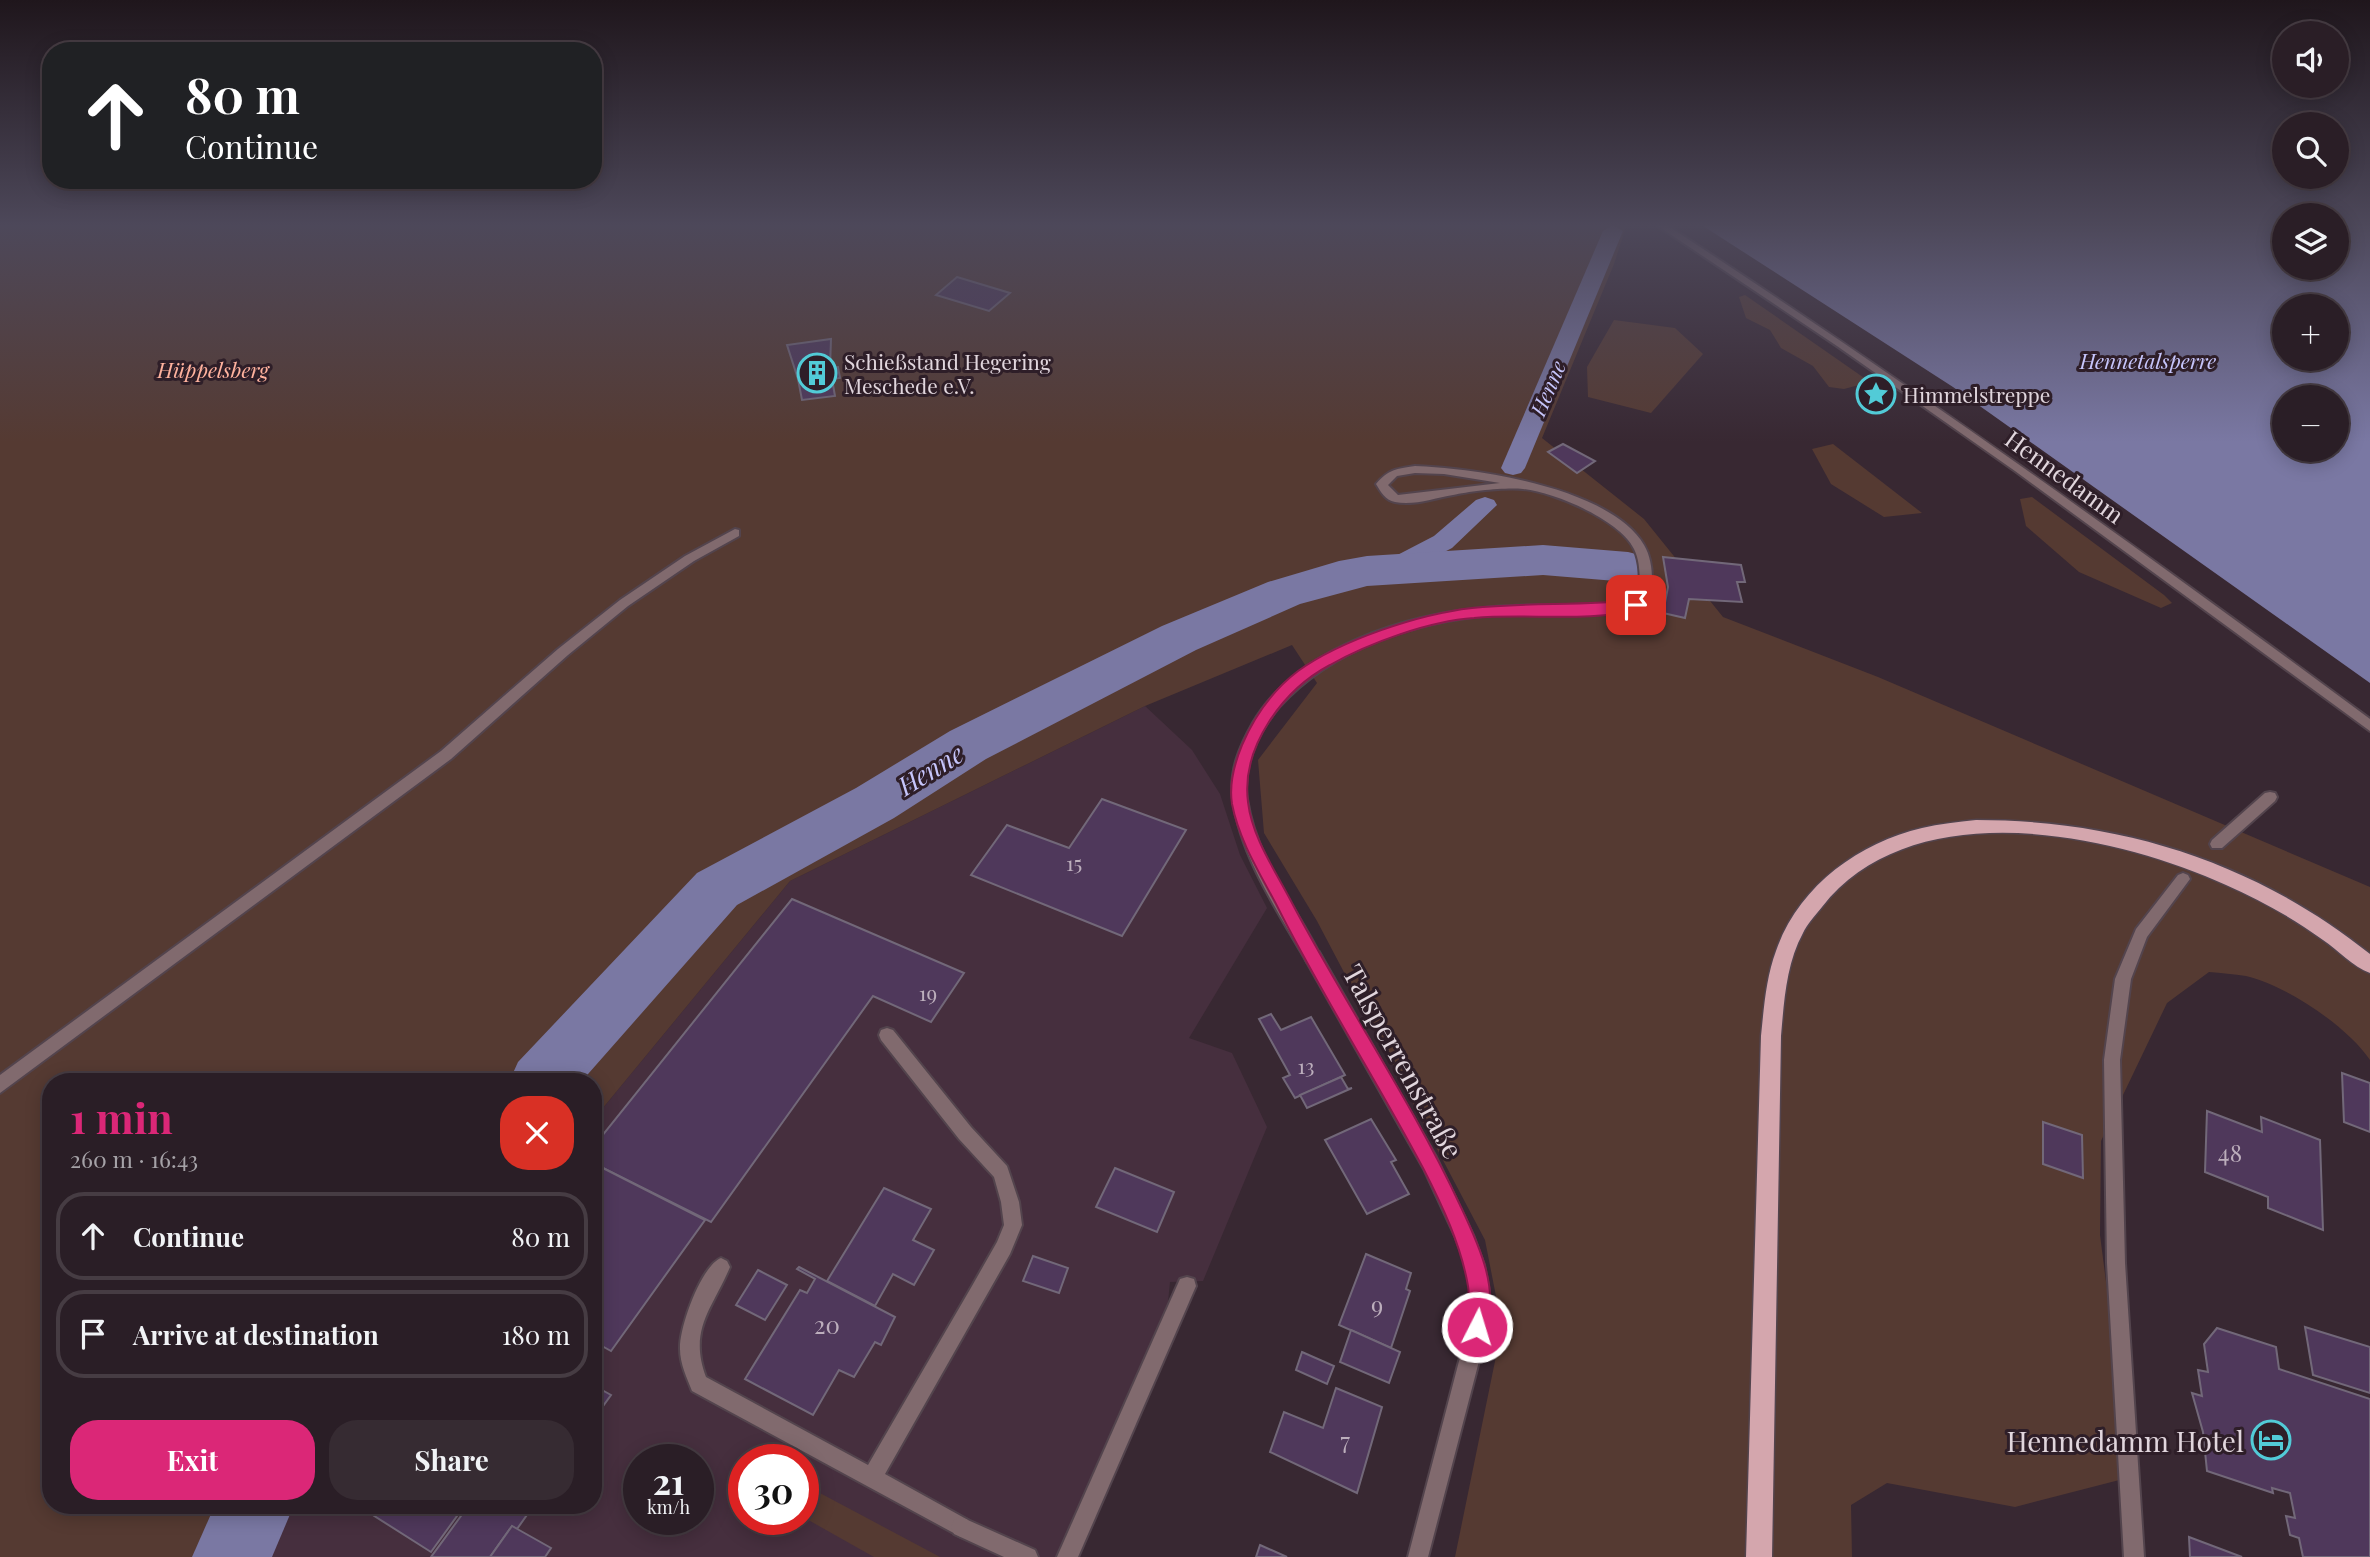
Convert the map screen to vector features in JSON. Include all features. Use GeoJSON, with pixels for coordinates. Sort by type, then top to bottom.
{"type":"FeatureCollection","features":[{"type":"Feature","properties":{"kind":"main road"},"geometry":{"type":"LineString","coordinates":[[1759,1557],[1771,1036],[1776,989],[1788,943],[1804,913],[1826,887],[1867,857],[1928,833],[1999,826],[2088,833],[2153,849],[2242,884],[2317,926],[2370,965]]}},
{"type":"Feature","properties":{"kind":"street","name":"Hennedamm"},"geometry":{"type":"LineString","coordinates":[[1768,297],[1915,394],[2204,601],[2370,726]]}},
{"type":"Feature","properties":{"kind":"street"},"geometry":{"type":"LineString","coordinates":[[1416,470],[1485,475],[1521,485],[1475,488],[1405,499],[1389,495],[1382,484],[1390,474],[1416,470]]}},
{"type":"Feature","properties":{"kind":"street","name":"Talsperrenstraße"},"geometry":{"type":"LineString","coordinates":[[1418,1557],[1475,1342],[1480,1291],[1475,1265],[1430,1163],[1313,957],[1251,839],[1240,802],[1240,777],[1246,750],[1261,720],[1300,677],[1324,661],[1377,638],[1420,624],[1484,611],[1626,608],[1641,602],[1646,589],[1642,552],[1626,531],[1598,511],[1563,496],[1521,485]]}},
{"type":"Feature","properties":{"kind":"street"},"geometry":{"type":"LineString","coordinates":[[0,1085],[446,755],[562,653],[643,590],[694,555],[735,533]]}},
{"type":"Feature","properties":{"kind":"street"},"geometry":{"type":"LineString","coordinates":[[2217,844],[2270,797]]}},
{"type":"Feature","properties":{"kind":"street"},"geometry":{"type":"LineString","coordinates":[[2134,1557],[2116,1263],[2112,1059],[2123,979],[2141,934],[2183,879]]}},
{"type":"Feature","properties":{"kind":"street"},"geometry":{"type":"LineString","coordinates":[[871,1479],[979,1293],[1004,1248],[1013,1225],[1010,1202],[1001,1172],[965,1133],[887,1035]]}},
{"type":"Feature","properties":{"kind":"street"},"geometry":{"type":"LineString","coordinates":[[722,1266],[706,1292],[690,1337],[690,1358],[699,1384],[961,1527],[1028,1557]]}},
{"type":"Feature","properties":{"kind":"street"},"geometry":{"type":"LineString","coordinates":[[1067,1557],[1186,1286]]}},
{"type":"Feature","properties":{"kind":"shaded area"},"geometry":{"type":"Polygon","coordinates":[[[1145,706],[1192,750],[1220,794],[1240,855],[1267,908],[1189,1038],[1232,1053],[1267,1127],[1203,1281],[1170,1282],[1168,1302],[1058,1557],[262,1557],[284,1514],[602,1514],[602,1109],[790,881],[1145,706]]]}},
{"type":"Feature","properties":{"kind":"green space","name":"Hüppelsberg"},"geometry":{"type":"Polygon","coordinates":[[[0,297],[1600,297],[1542,438],[1644,519],[1723,617],[1878,677],[2370,887],[2370,1060],[2332,1021],[2279,988],[2246,976],[2209,972],[2167,1003],[2101,1141],[2100,1235],[2131,1477],[2015,1507],[1887,1483],[1851,1505],[1852,1557],[1455,1557],[1502,1327],[1485,1240],[1317,921],[1264,833],[1258,760],[1317,683],[1292,645],[1145,706],[790,881],[602,1109],[602,1073],[42,1073],[42,1514],[284,1514],[262,1557],[0,1557],[0,297]]]}},
{"type":"Feature","properties":{"kind":"green space"},"geometry":{"type":"Polygon","coordinates":[[[1739,297],[1747,297],[1870,382],[1844,389],[1829,387],[1813,366],[1781,348],[1770,330],[1746,318],[1739,297]]]}},
{"type":"Feature","properties":{"kind":"green space"},"geometry":{"type":"Polygon","coordinates":[[[1614,320],[1675,328],[1703,354],[1651,413],[1588,397],[1587,367],[1614,320]]]}},
{"type":"Feature","properties":{"kind":"green space"},"geometry":{"type":"Polygon","coordinates":[[[1833,444],[1922,513],[1884,517],[1831,484],[1812,449],[1833,444]]]}},
{"type":"Feature","properties":{"kind":"green space"},"geometry":{"type":"Polygon","coordinates":[[[2032,497],[2172,603],[2161,608],[2079,572],[2026,526],[2020,499],[2032,497]]]}},
{"type":"Feature","properties":{"kind":"green space"},"geometry":{"type":"Polygon","coordinates":[[[819,1493],[940,1557],[874,1557],[819,1526],[819,1493]]]}},
{"type":"Feature","properties":{"kind":"water","name":"Hennetalsperre"},"geometry":{"type":"Polygon","coordinates":[[[1813,297],[2272,297],[2272,371],[2349,371],[2349,297],[2370,297],[2370,683],[1953,387],[1813,297]]]}},
{"type":"Feature","properties":{"kind":"building"},"geometry":{"type":"Polygon","coordinates":[[[941,297],[1006,297],[989,311],[941,297]]]}},
{"type":"Feature","properties":{"kind":"building","name":"Schießstand Hegering Meschede e.V."},"geometry":{"type":"Polygon","coordinates":[[[831,339],[830,368],[838,367],[840,378],[832,379],[835,396],[802,400],[787,345],[831,339]]]}},
{"type":"Feature","properties":{"kind":"building"},"geometry":{"type":"Polygon","coordinates":[[[1563,444],[1595,461],[1577,473],[1548,452],[1563,444]]]}},
{"type":"Feature","properties":{"kind":"building"},"geometry":{"type":"Polygon","coordinates":[[[1663,557],[1741,565],[1745,582],[1737,582],[1742,602],[1689,599],[1685,618],[1663,613],[1668,587],[1663,557]]]}},
{"type":"Feature","properties":{"kind":"building"},"geometry":{"type":"Polygon","coordinates":[[[1102,799],[1186,830],[1122,936],[971,875],[1007,825],[1069,848],[1102,799]]]}},
{"type":"Feature","properties":{"kind":"building"},"geometry":{"type":"Polygon","coordinates":[[[792,899],[964,973],[931,1022],[873,996],[711,1222],[602,1168],[602,1136],[792,899]]]}},
{"type":"Feature","properties":{"kind":"building"},"geometry":{"type":"Polygon","coordinates":[[[1271,1014],[1281,1030],[1311,1017],[1345,1075],[1295,1098],[1283,1078],[1290,1075],[1259,1019],[1271,1014]]]}},
{"type":"Feature","properties":{"kind":"building"},"geometry":{"type":"Polygon","coordinates":[[[2342,1073],[2370,1083],[2370,1132],[2344,1122],[2342,1073]]]}},
{"type":"Feature","properties":{"kind":"building"},"geometry":{"type":"Polygon","coordinates":[[[1341,1077],[1348,1089],[1352,1088],[1307,1108],[1300,1095],[1341,1077]]]}},
{"type":"Feature","properties":{"kind":"building"},"geometry":{"type":"Polygon","coordinates":[[[2207,1111],[2262,1132],[2261,1117],[2320,1140],[2323,1230],[2268,1208],[2268,1197],[2205,1172],[2207,1111]]]}},
{"type":"Feature","properties":{"kind":"building"},"geometry":{"type":"Polygon","coordinates":[[[1371,1119],[1396,1160],[1391,1162],[1409,1194],[1367,1214],[1325,1140],[1371,1119]]]}},
{"type":"Feature","properties":{"kind":"building"},"geometry":{"type":"Polygon","coordinates":[[[2043,1122],[2082,1135],[2083,1178],[2043,1164],[2043,1122]]]}},
{"type":"Feature","properties":{"kind":"building"},"geometry":{"type":"Polygon","coordinates":[[[602,1168],[705,1220],[611,1351],[602,1346],[602,1168]]]}},
{"type":"Feature","properties":{"kind":"building"},"geometry":{"type":"Polygon","coordinates":[[[1115,1168],[1174,1192],[1157,1232],[1096,1207],[1115,1168]]]}},
{"type":"Feature","properties":{"kind":"building"},"geometry":{"type":"Polygon","coordinates":[[[884,1188],[931,1209],[913,1240],[934,1250],[914,1285],[893,1274],[875,1306],[827,1281],[884,1188]]]}},
{"type":"Feature","properties":{"kind":"building"},"geometry":{"type":"Polygon","coordinates":[[[1366,1254],[1411,1273],[1406,1289],[1410,1291],[1391,1348],[1339,1325],[1366,1254]]]}},
{"type":"Feature","properties":{"kind":"building"},"geometry":{"type":"Polygon","coordinates":[[[1033,1256],[1068,1268],[1059,1293],[1023,1281],[1033,1256]]]}},
{"type":"Feature","properties":{"kind":"building"},"geometry":{"type":"Polygon","coordinates":[[[799,1267],[895,1317],[881,1345],[875,1342],[854,1377],[839,1370],[813,1415],[745,1379],[800,1290],[807,1293],[815,1279],[797,1269],[799,1267]]]}},
{"type":"Feature","properties":{"kind":"building"},"geometry":{"type":"Polygon","coordinates":[[[758,1270],[787,1285],[765,1320],[736,1305],[758,1270]]]}},
{"type":"Feature","properties":{"kind":"building"},"geometry":{"type":"Polygon","coordinates":[[[2305,1327],[2370,1347],[2370,1393],[2313,1375],[2305,1327]]]}},
{"type":"Feature","properties":{"kind":"building"},"geometry":{"type":"Polygon","coordinates":[[[2217,1328],[2276,1347],[2279,1369],[2370,1399],[2370,1557],[2303,1557],[2299,1538],[2290,1535],[2286,1516],[2295,1518],[2290,1493],[2272,1488],[2273,1493],[2207,1471],[2203,1432],[2192,1393],[2202,1396],[2198,1370],[2208,1372],[2204,1344],[2217,1328]]]}},
{"type":"Feature","properties":{"kind":"building"},"geometry":{"type":"Polygon","coordinates":[[[1351,1330],[1400,1352],[1389,1383],[1340,1362],[1351,1330]]]}},
{"type":"Feature","properties":{"kind":"building"},"geometry":{"type":"Polygon","coordinates":[[[1302,1352],[1334,1366],[1327,1384],[1296,1370],[1302,1352]]]}},
{"type":"Feature","properties":{"kind":"building"},"geometry":{"type":"Polygon","coordinates":[[[1336,1388],[1382,1407],[1357,1493],[1270,1452],[1284,1412],[1323,1428],[1336,1388]]]}},
{"type":"Feature","properties":{"kind":"building"},"geometry":{"type":"Polygon","coordinates":[[[602,1390],[611,1395],[602,1408],[602,1390]]]}},
{"type":"Feature","properties":{"kind":"building"},"geometry":{"type":"Polygon","coordinates":[[[371,1514],[458,1514],[431,1552],[371,1514]]]}},
{"type":"Feature","properties":{"kind":"building"},"geometry":{"type":"Polygon","coordinates":[[[462,1514],[528,1514],[517,1529],[512,1526],[490,1557],[431,1557],[462,1514]]]}},
{"type":"Feature","properties":{"kind":"building"},"geometry":{"type":"Polygon","coordinates":[[[512,1526],[551,1548],[545,1557],[490,1557],[512,1526]]]}},
{"type":"Feature","properties":{"kind":"building"},"geometry":{"type":"Polygon","coordinates":[[[2189,1537],[2242,1557],[2190,1557],[2189,1537]]]}},
{"type":"Feature","properties":{"kind":"building"},"geometry":{"type":"Polygon","coordinates":[[[1260,1545],[1287,1557],[1256,1557],[1260,1545]]]}},
{"type":"Feature","properties":{"kind":"waterway","name":"Henne"},"geometry":{"type":"LineString","coordinates":[[1513,468],[1585,297]]}},
{"type":"Feature","properties":{"kind":"waterway","name":"Henne"},"geometry":{"type":"LineString","coordinates":[[1391,569],[1443,542],[1485,505]]}},
{"type":"Feature","properties":{"kind":"waterway","name":"Henne"},"geometry":{"type":"LineString","coordinates":[[548,1073],[717,889],[875,803],[968,745],[1179,638],[1284,593],[1339,576],[1367,571],[1543,560],[1628,567]]}},
{"type":"Feature","properties":{"kind":"waterway","name":"Henne"},"geometry":{"type":"LineString","coordinates":[[231,1557],[252,1514]]}},
{"type":"Feature","properties":{"kind":"place","name":"Schießstand Hegering Meschede e.V."},"geometry":{"type":"Point","coordinates":[817,373]}},
{"type":"Feature","properties":{"kind":"place","name":"Himmelstreppe"},"geometry":{"type":"Point","coordinates":[1876,394]}},
{"type":"Feature","properties":{"kind":"place","name":"Hennedamm Hotel"},"geometry":{"type":"Point","coordinates":[2271,1440]}},
{"type":"Feature","properties":{"kind":"route"},"geometry":{"type":"LineString","coordinates":[[1477,1327],[1480,1291],[1475,1265],[1464,1235],[1430,1163],[1297,928],[1251,839],[1240,802],[1243,763],[1253,733],[1280,696],[1300,677],[1337,654],[1420,624],[1471,613],[1589,610],[1636,605]]}}]}
